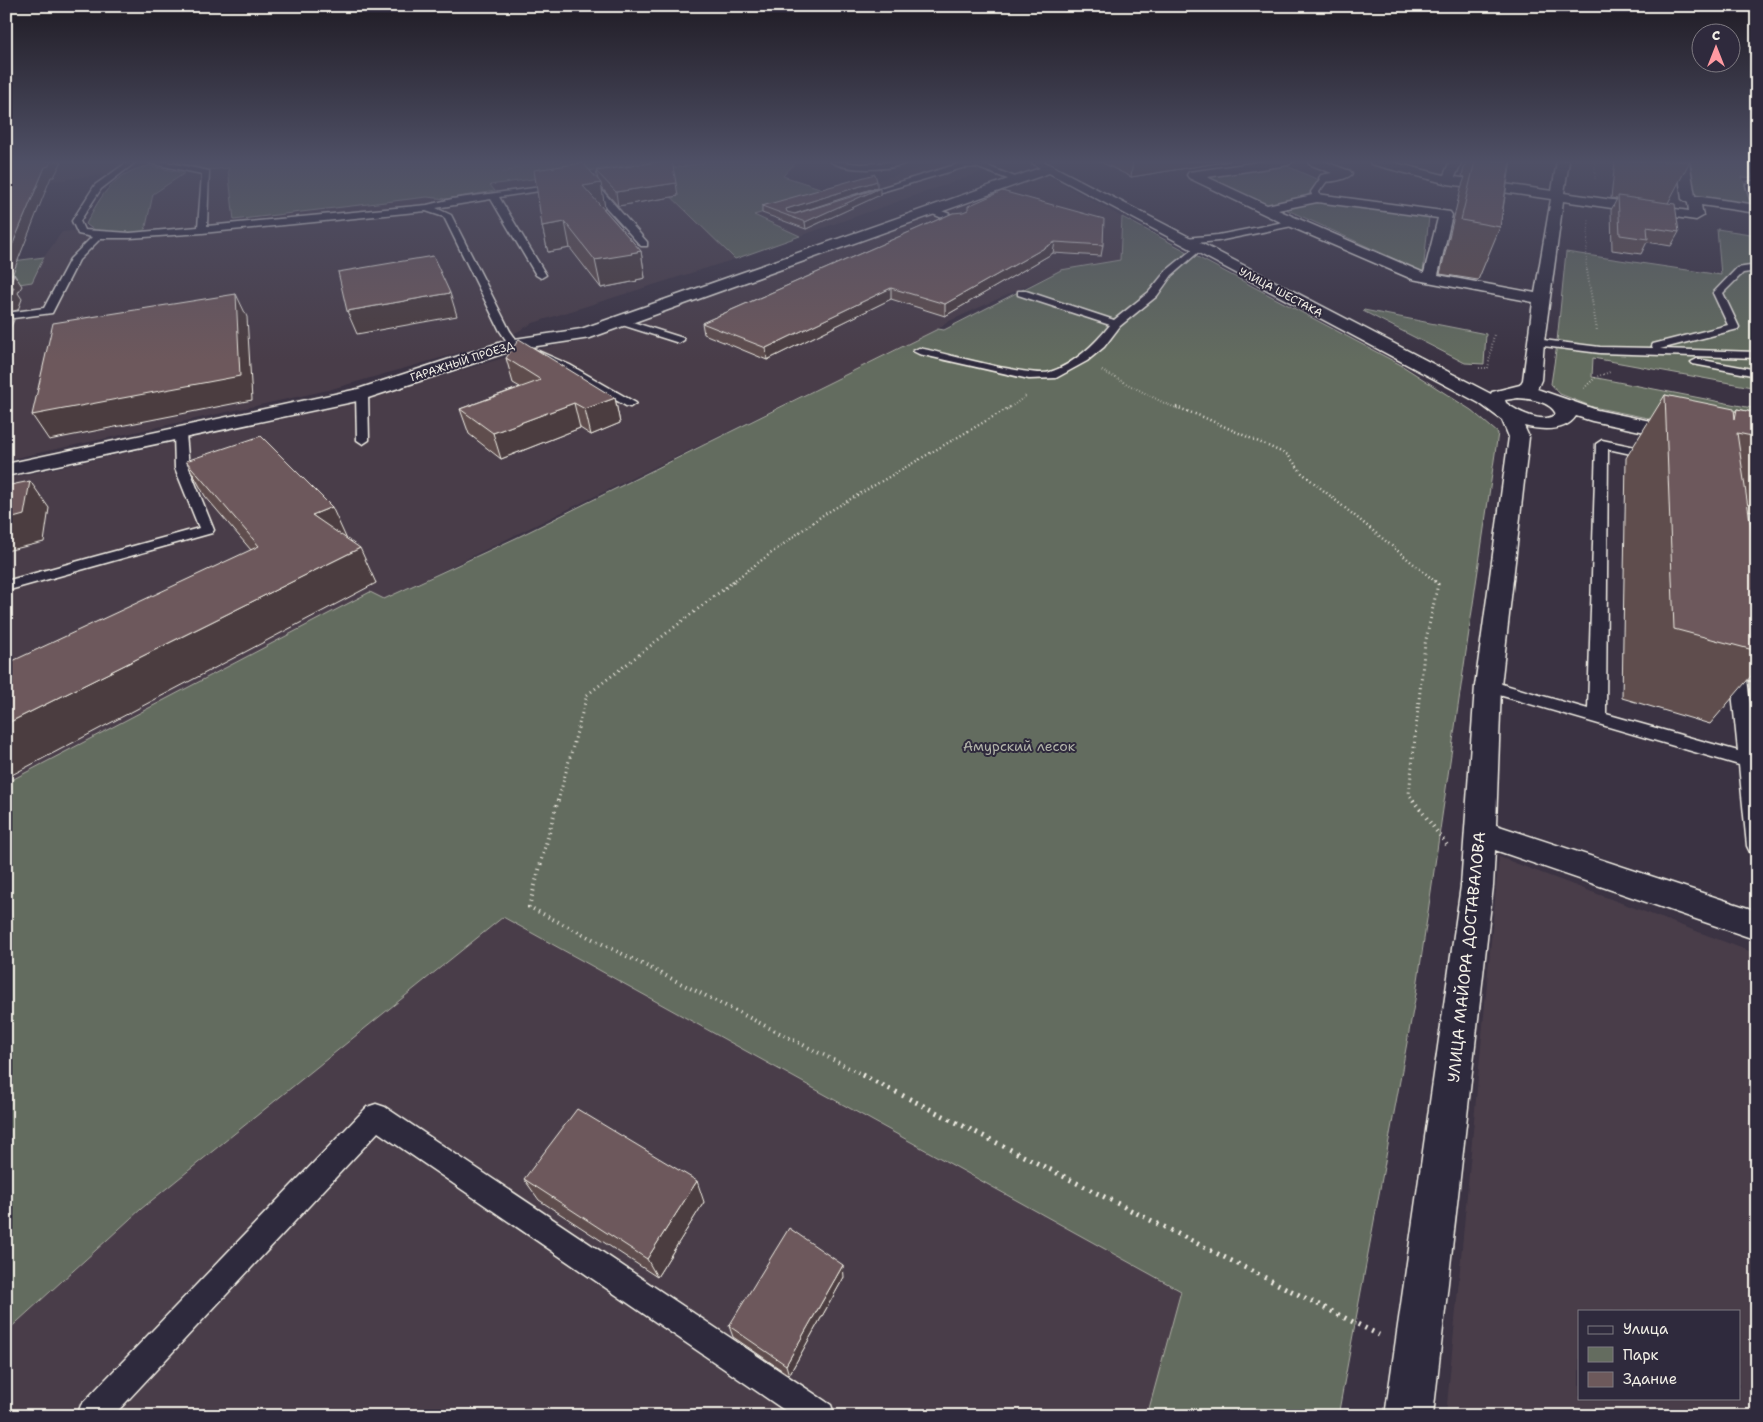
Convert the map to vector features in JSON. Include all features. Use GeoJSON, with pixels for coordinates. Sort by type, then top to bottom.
{"type":"FeatureCollection","features":[{"type":"Feature","properties":{"kind":"street","name":"ГАРАЖНЫЙ ПРОЕЗД"},"geometry":{"type":"LineString","coordinates":[[6,470],[362,394],[514,344],[584,334],[623,322],[883,227]]}},
{"type":"Feature","properties":{"kind":"street","name":"УЛИЦА ШЕСТАКА"},"geometry":{"type":"LineString","coordinates":[[1162,227],[1486,399],[1514,394]]}},
{"type":"Feature","properties":{"kind":"street"},"geometry":{"type":"LineString","coordinates":[[1304,227],[1417,276],[1542,299]]}},
{"type":"Feature","properties":{"kind":"street"},"geometry":{"type":"LineString","coordinates":[[1430,279],[1441,227]]}},
{"type":"Feature","properties":{"kind":"street"},"geometry":{"type":"LineString","coordinates":[[1554,227],[1535,342],[1514,394],[1515,424],[1519,437],[1533,427],[1563,420],[1556,405]]}},
{"type":"Feature","properties":{"kind":"street"},"geometry":{"type":"LineString","coordinates":[[1514,394],[1592,414],[1757,449]]}},
{"type":"Feature","properties":{"kind":"street"},"geometry":{"type":"LineString","coordinates":[[1514,394],[1521,419],[1545,423]]}},
{"type":"Feature","properties":{"kind":"street","name":"УЛИЦА МАЙОРА ДОСТАВАЛОВА"},"geometry":{"type":"LineString","coordinates":[[1409,1416],[1477,886],[1488,686],[1519,437]]}},
{"type":"Feature","properties":{"kind":"street"},"geometry":{"type":"LineString","coordinates":[[1480,832],[1757,926]]}},
{"type":"Feature","properties":{"kind":"lane"},"geometry":{"type":"LineString","coordinates":[[79,227],[81,232],[98,236],[227,227]]}},
{"type":"Feature","properties":{"kind":"lane"},"geometry":{"type":"LineString","coordinates":[[453,227],[505,331],[514,344],[566,367],[630,403]]}},
{"type":"Feature","properties":{"kind":"lane"},"geometry":{"type":"LineString","coordinates":[[513,227],[541,275]]}},
{"type":"Feature","properties":{"kind":"lane"},"geometry":{"type":"LineString","coordinates":[[630,227],[644,244]]}},
{"type":"Feature","properties":{"kind":"lane"},"geometry":{"type":"LineString","coordinates":[[919,350],[1029,376],[1052,376],[1083,360],[1100,345],[1116,324],[1153,294],[1192,244],[1272,227]]}},
{"type":"Feature","properties":{"kind":"lane"},"geometry":{"type":"LineString","coordinates":[[6,316],[48,311],[75,260],[98,236]]}},
{"type":"Feature","properties":{"kind":"lane"},"geometry":{"type":"LineString","coordinates":[[1637,351],[1734,326],[1718,293],[1740,270],[1757,268]]}},
{"type":"Feature","properties":{"kind":"lane"},"geometry":{"type":"LineString","coordinates":[[1022,293],[1116,324]]}},
{"type":"Feature","properties":{"kind":"lane"},"geometry":{"type":"LineString","coordinates":[[623,322],[679,340]]}},
{"type":"Feature","properties":{"kind":"lane"},"geometry":{"type":"LineString","coordinates":[[1535,342],[1600,350],[1757,355]]}},
{"type":"Feature","properties":{"kind":"lane"},"geometry":{"type":"LineString","coordinates":[[1637,351],[1757,373]]}},
{"type":"Feature","properties":{"kind":"lane"},"geometry":{"type":"LineString","coordinates":[[362,394],[363,440]]}},
{"type":"Feature","properties":{"kind":"lane"},"geometry":{"type":"LineString","coordinates":[[6,586],[208,530],[182,468],[180,434]]}},
{"type":"Feature","properties":{"kind":"lane"},"geometry":{"type":"LineString","coordinates":[[1597,719],[1602,444],[1670,459]]}},
{"type":"Feature","properties":{"kind":"lane"},"geometry":{"type":"LineString","coordinates":[[1726,539],[1724,520],[1757,528]]}},
{"type":"Feature","properties":{"kind":"lane"},"geometry":{"type":"LineString","coordinates":[[1736,643],[1757,846]]}},
{"type":"Feature","properties":{"kind":"lane"},"geometry":{"type":"LineString","coordinates":[[1738,671],[1757,676]]}},
{"type":"Feature","properties":{"kind":"lane"},"geometry":{"type":"LineString","coordinates":[[1488,686],[1748,761]]}},
{"type":"Feature","properties":{"kind":"lane"},"geometry":{"type":"LineString","coordinates":[[92,1416],[376,1116],[820,1416]]}},
{"type":"Feature","properties":{"kind":"path"},"geometry":{"type":"LineString","coordinates":[[1583,390],[1596,376],[1621,368],[1600,350],[1591,306],[1586,264],[1589,227]]}},
{"type":"Feature","properties":{"kind":"path"},"geometry":{"type":"LineString","coordinates":[[1083,360],[1117,380],[1166,404],[1204,416],[1288,455],[1302,472],[1438,584],[1425,644],[1408,794],[1477,886]]}},
{"type":"Feature","properties":{"kind":"path"},"geometry":{"type":"LineString","coordinates":[[1052,376],[1016,404],[824,515],[771,552],[587,695],[529,907],[1417,1354]]}},
{"type":"Feature","properties":{"kind":"shaded area"},"geometry":{"type":"Polygon","coordinates":[[[107,227],[703,227],[735,259],[533,323],[500,341],[328,390],[6,460],[6,286],[32,282],[44,257],[62,232],[92,229],[99,233],[107,227]]]}},
{"type":"Feature","properties":{"kind":"shaded area"},"geometry":{"type":"Polygon","coordinates":[[[781,227],[825,227],[800,236],[781,227]]]}},
{"type":"Feature","properties":{"kind":"shaded area"},"geometry":{"type":"Polygon","coordinates":[[[896,227],[1122,227],[1120,260],[1061,270],[945,323],[938,329],[384,599],[370,592],[6,783],[6,479],[339,406],[500,359],[590,337],[896,227]]]}},
{"type":"Feature","properties":{"kind":"shaded area"},"geometry":{"type":"Polygon","coordinates":[[[1499,857],[1757,954],[1757,1416],[1446,1416],[1499,857]]]}},
{"type":"Feature","properties":{"kind":"shaded area"},"geometry":{"type":"Polygon","coordinates":[[[503,917],[1181,1291],[1147,1416],[6,1416],[6,1332],[141,1209],[503,917]]]}},
{"type":"Feature","properties":{"kind":"green space"},"geometry":{"type":"Polygon","coordinates":[[[90,227],[146,227],[145,231],[121,234],[106,234],[90,227]]]}},
{"type":"Feature","properties":{"kind":"green space"},"geometry":{"type":"Polygon","coordinates":[[[703,227],[781,227],[800,236],[735,259],[703,227]]]}},
{"type":"Feature","properties":{"kind":"green space","name":"Амурский лесок"},"geometry":{"type":"Polygon","coordinates":[[[1122,227],[1142,227],[1401,365],[1471,410],[1498,433],[1416,994],[1338,1416],[1147,1416],[1181,1291],[503,917],[141,1209],[6,1332],[6,783],[370,592],[384,599],[516,538],[938,329],[944,330],[1061,270],[1120,260],[1122,227]]]}},
{"type":"Feature","properties":{"kind":"green space"},"geometry":{"type":"Polygon","coordinates":[[[1325,227],[1428,227],[1423,272],[1325,227]]]}},
{"type":"Feature","properties":{"kind":"green space"},"geometry":{"type":"Polygon","coordinates":[[[1717,229],[1757,235],[1757,388],[1593,358],[1592,377],[1757,409],[1757,440],[1593,407],[1560,394],[1551,384],[1566,252],[1721,275],[1717,229]]]}},
{"type":"Feature","properties":{"kind":"green space"},"geometry":{"type":"Polygon","coordinates":[[[44,257],[32,282],[6,286],[6,262],[44,257]]]}},
{"type":"Feature","properties":{"kind":"green space"},"geometry":{"type":"Polygon","coordinates":[[[1364,310],[1486,334],[1484,364],[1465,363],[1364,310]]]}},
{"type":"Feature","properties":{"kind":"building"},"geometry":{"type":"Polygon","coordinates":[[[6,227],[20,227],[6,260],[6,227]]]}},
{"type":"Feature","properties":{"kind":"building"},"geometry":{"type":"Polygon","coordinates":[[[569,227],[620,227],[641,251],[632,254],[595,260],[569,227]]]}},
{"type":"Feature","properties":{"kind":"building"},"geometry":{"type":"Polygon","coordinates":[[[920,227],[1104,227],[1103,245],[1055,242],[945,304],[891,288],[766,348],[702,323],[920,227]]]}},
{"type":"Feature","properties":{"kind":"building"},"geometry":{"type":"Polygon","coordinates":[[[1620,227],[1647,227],[1648,239],[1620,235],[1620,227]]]}},
{"type":"Feature","properties":{"kind":"building"},"geometry":{"type":"Polygon","coordinates":[[[1649,227],[1678,227],[1679,232],[1649,227]]]}},
{"type":"Feature","properties":{"kind":"building"},"geometry":{"type":"Polygon","coordinates":[[[433,256],[450,293],[347,311],[338,272],[433,256]]]}},
{"type":"Feature","properties":{"kind":"building"},"geometry":{"type":"Polygon","coordinates":[[[14,274],[8,288],[14,287],[10,297],[6,298],[6,275],[14,274]]]}},
{"type":"Feature","properties":{"kind":"building"},"geometry":{"type":"Polygon","coordinates":[[[236,294],[240,376],[32,415],[53,323],[236,294]]]}},
{"type":"Feature","properties":{"kind":"building"},"geometry":{"type":"Polygon","coordinates":[[[519,339],[615,398],[585,409],[574,403],[493,433],[460,409],[541,380],[506,358],[519,339]]]}},
{"type":"Feature","properties":{"kind":"building"},"geometry":{"type":"Polygon","coordinates":[[[1665,395],[1734,409],[1735,419],[1737,409],[1757,413],[1757,437],[1737,433],[1757,568],[1757,651],[1674,629],[1665,395]]]}},
{"type":"Feature","properties":{"kind":"building"},"geometry":{"type":"Polygon","coordinates":[[[261,436],[332,507],[312,515],[360,548],[6,724],[6,664],[259,546],[186,461],[261,436]]]}},
{"type":"Feature","properties":{"kind":"building"},"geometry":{"type":"Polygon","coordinates":[[[30,481],[24,515],[6,520],[6,486],[30,481]]]}},
{"type":"Feature","properties":{"kind":"building"},"geometry":{"type":"Polygon","coordinates":[[[577,1109],[697,1181],[647,1259],[524,1179],[577,1109]]]}},
{"type":"Feature","properties":{"kind":"building"},"geometry":{"type":"Polygon","coordinates":[[[789,1228],[843,1265],[786,1365],[729,1326],[789,1228]]]}}]}
